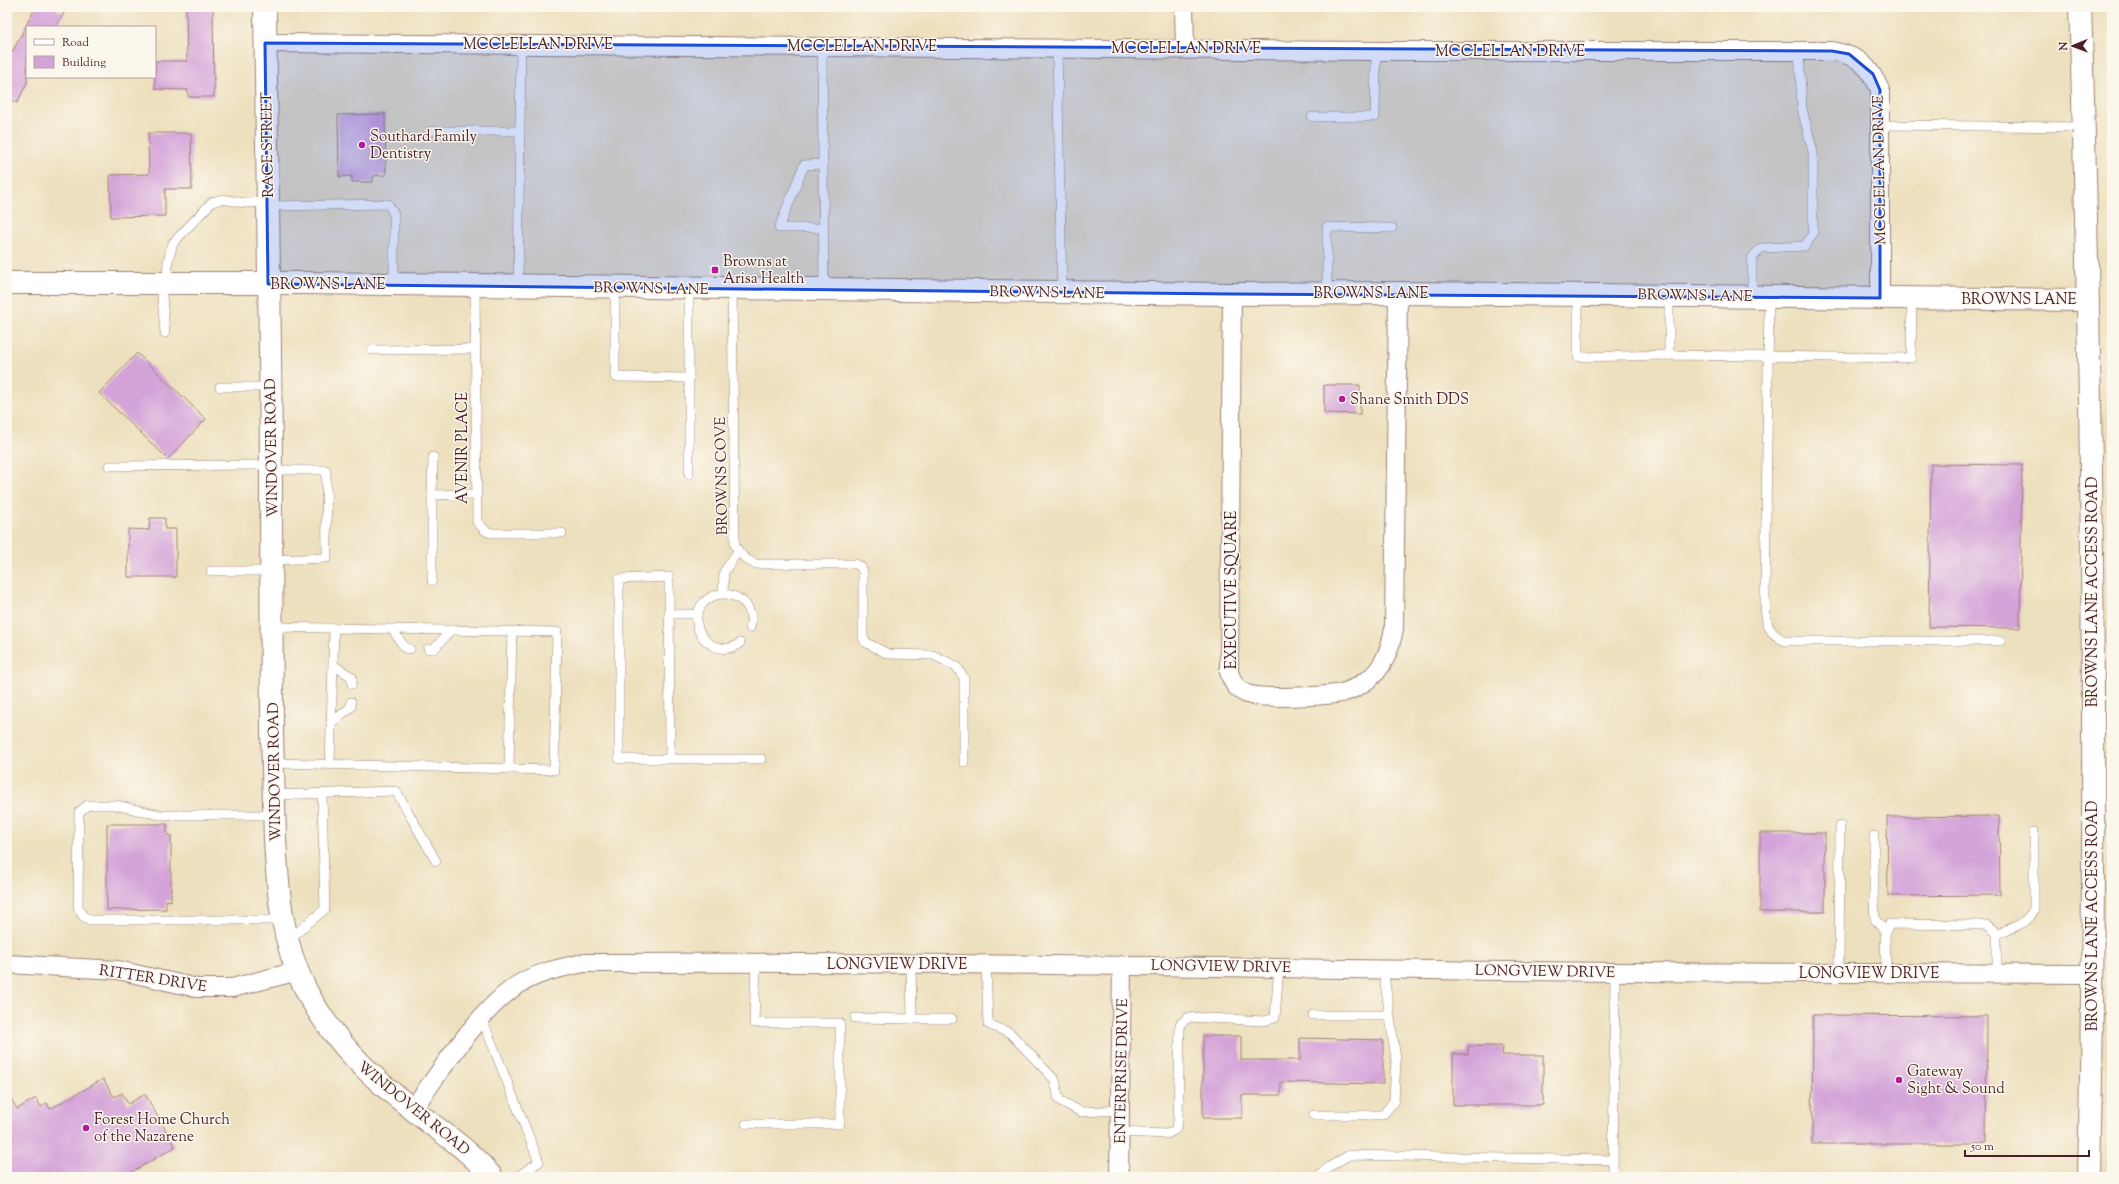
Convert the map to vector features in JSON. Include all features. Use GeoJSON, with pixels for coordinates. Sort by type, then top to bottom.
{"type":"FeatureCollection","features":[{"type":"Feature","properties":{"kind":"street","name":"RACE STREET"},"geometry":{"type":"LineString","coordinates":[[264,7],[268,284]]}},
{"type":"Feature","properties":{"kind":"street"},"geometry":{"type":"LineString","coordinates":[[1184,7],[1185,48]]}},
{"type":"Feature","properties":{"kind":"street","name":"BROWNS LANE ACCESS ROAD"},"geometry":{"type":"LineString","coordinates":[[2080,7],[2085,126],[2092,542],[2093,974],[2089,1177]]}},
{"type":"Feature","properties":{"kind":"street","name":"MCCLELLAN DRIVE"},"geometry":{"type":"LineString","coordinates":[[265,43],[1376,50],[1832,51],[1849,54],[1865,64],[1873,74],[1880,90],[1880,298]]}},
{"type":"Feature","properties":{"kind":"street","name":"BROWNS LANE"},"geometry":{"type":"LineString","coordinates":[[7,282],[394,284],[689,289],[1232,294],[1578,294],[2088,300]]}},
{"type":"Feature","properties":{"kind":"street","name":"WINDOVER ROAD"},"geometry":{"type":"LineString","coordinates":[[268,284],[274,805],[278,898],[284,931],[307,992],[335,1037],[376,1079],[412,1110],[459,1143],[476,1158],[492,1177]]}},
{"type":"Feature","properties":{"kind":"street","name":"EXECUTIVE SQUARE"},"geometry":{"type":"LineString","coordinates":[[1232,294],[1229,672],[1236,687],[1245,694],[1325,696],[1347,692],[1370,678],[1390,652],[1394,629],[1398,293]]}},
{"type":"Feature","properties":{"kind":"street","name":"LONGVIEW DRIVE"},"geometry":{"type":"LineString","coordinates":[[412,1110],[481,1016],[513,988],[532,978],[568,965],[584,963],[756,962],[1383,968],[1615,972],[2093,974]]}},
{"type":"Feature","properties":{"kind":"street","name":"RITTER DRIVE"},"geometry":{"type":"LineString","coordinates":[[7,964],[118,970],[197,988],[232,988],[298,971]]}},
{"type":"Feature","properties":{"kind":"street","name":"ENTERPRISE DRIVE"},"geometry":{"type":"LineString","coordinates":[[1119,1177],[1122,966]]}},
{"type":"Feature","properties":{"kind":"lane"},"geometry":{"type":"LineString","coordinates":[[518,286],[520,44]]}},
{"type":"Feature","properties":{"kind":"lane"},"geometry":{"type":"LineString","coordinates":[[822,46],[824,290]]}},
{"type":"Feature","properties":{"kind":"lane"},"geometry":{"type":"LineString","coordinates":[[1057,48],[1062,292]]}},
{"type":"Feature","properties":{"kind":"lane"},"geometry":{"type":"LineString","coordinates":[[1312,117],[1375,117],[1376,50]]}},
{"type":"Feature","properties":{"kind":"lane"},"geometry":{"type":"LineString","coordinates":[[1798,51],[1802,109],[1814,152],[1813,233],[1805,246],[1761,248],[1752,258],[1760,296],[1767,357],[1766,624],[1774,636],[1785,641],[2000,641]]}},
{"type":"Feature","properties":{"kind":"lane"},"geometry":{"type":"LineString","coordinates":[[1880,125],[2085,126]]}},
{"type":"Feature","properties":{"kind":"lane"},"geometry":{"type":"LineString","coordinates":[[431,131],[520,131]]}},
{"type":"Feature","properties":{"kind":"lane"},"geometry":{"type":"LineString","coordinates":[[823,164],[804,165],[779,228],[823,228]]}},
{"type":"Feature","properties":{"kind":"lane"},"geometry":{"type":"LineString","coordinates":[[165,333],[164,283],[173,243],[212,202],[222,199],[267,204],[388,204],[394,214],[394,284]]}},
{"type":"Feature","properties":{"kind":"lane"},"geometry":{"type":"LineString","coordinates":[[1327,293],[1327,227],[1392,228]]}},
{"type":"Feature","properties":{"kind":"lane","name":"AVENIR PLACE"},"geometry":{"type":"LineString","coordinates":[[475,285],[477,522],[486,531],[491,532],[562,533]]}},
{"type":"Feature","properties":{"kind":"lane"},"geometry":{"type":"LineString","coordinates":[[616,287],[615,376],[689,378]]}},
{"type":"Feature","properties":{"kind":"lane"},"geometry":{"type":"LineString","coordinates":[[689,289],[689,474]]}},
{"type":"Feature","properties":{"kind":"lane","name":"BROWNS COVE"},"geometry":{"type":"LineString","coordinates":[[732,289],[735,545],[738,551],[750,562],[756,564],[856,564],[861,567],[863,572],[863,637],[865,642],[888,654],[933,655],[956,666],[964,678],[964,762]]}},
{"type":"Feature","properties":{"kind":"lane"},"geometry":{"type":"LineString","coordinates":[[1578,294],[1578,358],[1669,355],[1911,358],[1912,298]]}},
{"type":"Feature","properties":{"kind":"lane"},"geometry":{"type":"LineString","coordinates":[[1669,355],[1670,295]]}},
{"type":"Feature","properties":{"kind":"lane"},"geometry":{"type":"LineString","coordinates":[[372,350],[475,349]]}},
{"type":"Feature","properties":{"kind":"lane"},"geometry":{"type":"LineString","coordinates":[[220,388],[270,387]]}},
{"type":"Feature","properties":{"kind":"lane"},"geometry":{"type":"LineString","coordinates":[[432,582],[433,457]]}},
{"type":"Feature","properties":{"kind":"lane"},"geometry":{"type":"LineString","coordinates":[[109,466],[271,467],[326,470],[327,558],[271,565],[211,570]]}},
{"type":"Feature","properties":{"kind":"lane"},"geometry":{"type":"LineString","coordinates":[[432,495],[476,494]]}},
{"type":"Feature","properties":{"kind":"lane"},"geometry":{"type":"LineString","coordinates":[[723,593],[724,572],[738,551]]}},
{"type":"Feature","properties":{"kind":"lane"},"geometry":{"type":"LineString","coordinates":[[670,759],[669,577],[619,579],[619,759],[670,759],[761,759]]}},
{"type":"Feature","properties":{"kind":"lane"},"geometry":{"type":"LineString","coordinates":[[740,643],[728,648],[710,645],[699,631],[697,614],[707,599],[723,593],[736,597],[747,605],[751,614],[750,628]]}},
{"type":"Feature","properties":{"kind":"lane"},"geometry":{"type":"LineString","coordinates":[[669,614],[697,614]]}},
{"type":"Feature","properties":{"kind":"lane"},"geometry":{"type":"LineString","coordinates":[[271,627],[557,632],[554,770],[273,763]]}},
{"type":"Feature","properties":{"kind":"lane"},"geometry":{"type":"LineString","coordinates":[[330,764],[334,628]]}},
{"type":"Feature","properties":{"kind":"lane"},"geometry":{"type":"LineString","coordinates":[[392,629],[405,648],[410,649]]}},
{"type":"Feature","properties":{"kind":"lane"},"geometry":{"type":"LineString","coordinates":[[428,649],[434,649],[451,630]]}},
{"type":"Feature","properties":{"kind":"lane"},"geometry":{"type":"LineString","coordinates":[[509,769],[512,632]]}},
{"type":"Feature","properties":{"kind":"lane"},"geometry":{"type":"LineString","coordinates":[[333,665],[352,677],[352,684]]}},
{"type":"Feature","properties":{"kind":"lane"},"geometry":{"type":"LineString","coordinates":[[331,723],[351,707],[351,702]]}},
{"type":"Feature","properties":{"kind":"lane"},"geometry":{"type":"LineString","coordinates":[[322,794],[324,909],[284,931],[90,920],[82,916],[78,907],[79,812],[88,805],[115,805],[160,815],[274,805],[322,794],[396,791],[436,861]]}},
{"type":"Feature","properties":{"kind":"lane"},"geometry":{"type":"LineString","coordinates":[[1839,973],[1840,826]]}},
{"type":"Feature","properties":{"kind":"lane"},"geometry":{"type":"LineString","coordinates":[[1997,933],[2022,924],[2029,918],[2034,909],[2034,832]]}},
{"type":"Feature","properties":{"kind":"lane"},"geometry":{"type":"LineString","coordinates":[[1874,836],[1875,918],[1885,932]]}},
{"type":"Feature","properties":{"kind":"lane"},"geometry":{"type":"LineString","coordinates":[[1886,973],[1885,932],[1890,924],[1987,925],[1997,933]]}},
{"type":"Feature","properties":{"kind":"lane"},"geometry":{"type":"LineString","coordinates":[[1997,933],[1997,974]]}},
{"type":"Feature","properties":{"kind":"lane"},"geometry":{"type":"LineString","coordinates":[[746,1124],[840,1124],[840,1023],[754,1023],[756,962]]}},
{"type":"Feature","properties":{"kind":"lane"},"geometry":{"type":"LineString","coordinates":[[911,964],[912,1019]]}},
{"type":"Feature","properties":{"kind":"lane"},"geometry":{"type":"LineString","coordinates":[[986,964],[988,1024],[1010,1033],[1055,1080],[1059,1100],[1081,1112],[1120,1110]]}},
{"type":"Feature","properties":{"kind":"lane"},"geometry":{"type":"LineString","coordinates":[[1120,1132],[1167,1134],[1175,1130],[1178,1122],[1180,1024],[1189,1017],[1264,1020],[1275,1018],[1278,967]]}},
{"type":"Feature","properties":{"kind":"lane"},"geometry":{"type":"LineString","coordinates":[[1313,1115],[1383,1115],[1394,1101],[1396,1059],[1383,968]]}},
{"type":"Feature","properties":{"kind":"lane"},"geometry":{"type":"LineString","coordinates":[[1613,1177],[1615,972]]}},
{"type":"Feature","properties":{"kind":"lane"},"geometry":{"type":"LineString","coordinates":[[1313,1015],[1389,1015]]}},
{"type":"Feature","properties":{"kind":"lane"},"geometry":{"type":"LineString","coordinates":[[481,1016],[539,1162],[517,1177]]}},
{"type":"Feature","properties":{"kind":"lane"},"geometry":{"type":"LineString","coordinates":[[855,1018],[952,1020]]}},
{"type":"Feature","properties":{"kind":"lane"},"geometry":{"type":"LineString","coordinates":[[1317,1177],[1329,1167],[1349,1155],[1613,1160]]}},
{"type":"Feature","properties":{"kind":"highlighted area"},"geometry":{"type":"Polygon","coordinates":[[[265,43],[1832,51],[1849,54],[1873,74],[1880,90],[1880,298],[1232,294],[268,284],[265,43]]]}},
{"type":"Feature","properties":{"kind":"building"},"geometry":{"type":"Polygon","coordinates":[[[36,7],[53,7],[64,13],[57,26],[26,26],[27,83],[17,103],[7,98],[7,62],[36,7]]]}},
{"type":"Feature","properties":{"kind":"building"},"geometry":{"type":"Polygon","coordinates":[[[186,7],[213,7],[214,97],[188,97],[188,90],[155,89],[156,61],[187,61],[186,7]]]}},
{"type":"Feature","properties":{"kind":"building","name":"Southard Family Dentistry"},"geometry":{"type":"Polygon","coordinates":[[[385,114],[386,175],[373,176],[373,182],[352,182],[352,176],[339,177],[338,115],[385,114]]]}},
{"type":"Feature","properties":{"kind":"building"},"geometry":{"type":"Polygon","coordinates":[[[148,133],[191,133],[192,189],[165,189],[165,216],[111,217],[110,175],[149,174],[148,133]]]}},
{"type":"Feature","properties":{"kind":"building"},"geometry":{"type":"Polygon","coordinates":[[[137,353],[206,419],[168,459],[99,393],[137,353]]]}},
{"type":"Feature","properties":{"kind":"building","name":"Shane Smith DDS"},"geometry":{"type":"Polygon","coordinates":[[[1324,385],[1360,385],[1360,414],[1324,413],[1324,385]]]}},
{"type":"Feature","properties":{"kind":"building"},"geometry":{"type":"Polygon","coordinates":[[[1931,464],[2022,465],[2020,628],[1929,627],[1931,464]]]}},
{"type":"Feature","properties":{"kind":"building"},"geometry":{"type":"Polygon","coordinates":[[[150,518],[165,518],[165,529],[176,529],[176,577],[128,577],[128,529],[149,530],[150,518]]]}},
{"type":"Feature","properties":{"kind":"building"},"geometry":{"type":"Polygon","coordinates":[[[1999,816],[2000,895],[1888,896],[1887,817],[1999,816]]]}},
{"type":"Feature","properties":{"kind":"building"},"geometry":{"type":"Polygon","coordinates":[[[107,824],[167,824],[167,835],[171,835],[171,901],[166,900],[166,909],[107,910],[107,824]]]}},
{"type":"Feature","properties":{"kind":"building"},"geometry":{"type":"Polygon","coordinates":[[[1760,833],[1825,833],[1825,912],[1760,912],[1760,833]]]}},
{"type":"Feature","properties":{"kind":"building","name":"Gateway Sight & Sound"},"geometry":{"type":"Polygon","coordinates":[[[1813,1015],[1987,1016],[1986,1144],[1812,1144],[1813,1015]]]}},
{"type":"Feature","properties":{"kind":"building"},"geometry":{"type":"Polygon","coordinates":[[[1203,1036],[1241,1036],[1241,1060],[1300,1060],[1300,1038],[1383,1040],[1383,1084],[1281,1082],[1281,1095],[1242,1095],[1242,1118],[1203,1118],[1203,1036]]]}},
{"type":"Feature","properties":{"kind":"building"},"geometry":{"type":"Polygon","coordinates":[[[1468,1046],[1503,1046],[1502,1055],[1543,1055],[1543,1105],[1453,1105],[1453,1054],[1468,1054],[1468,1046]]]}},
{"type":"Feature","properties":{"kind":"building","name":"Forest Home Church of the Nazarene"},"geometry":{"type":"Polygon","coordinates":[[[103,1079],[114,1097],[122,1093],[128,1104],[145,1094],[175,1147],[123,1177],[7,1177],[7,1092],[17,1109],[36,1098],[41,1107],[47,1103],[50,1109],[103,1079]]]}},
{"type":"Feature","properties":{"kind":"place","name":"Southard Family Dentistry"},"geometry":{"type":"Point","coordinates":[362,145]}},
{"type":"Feature","properties":{"kind":"place","name":"Browns at Arisa Health"},"geometry":{"type":"Point","coordinates":[715,270]}},
{"type":"Feature","properties":{"kind":"place","name":"Shane Smith DDS"},"geometry":{"type":"Point","coordinates":[1342,399]}},
{"type":"Feature","properties":{"kind":"place","name":"Gateway Sight & Sound"},"geometry":{"type":"Point","coordinates":[1899,1080]}},
{"type":"Feature","properties":{"kind":"place","name":"Forest Home Church of the Nazarene"},"geometry":{"type":"Point","coordinates":[86,1128]}}]}
